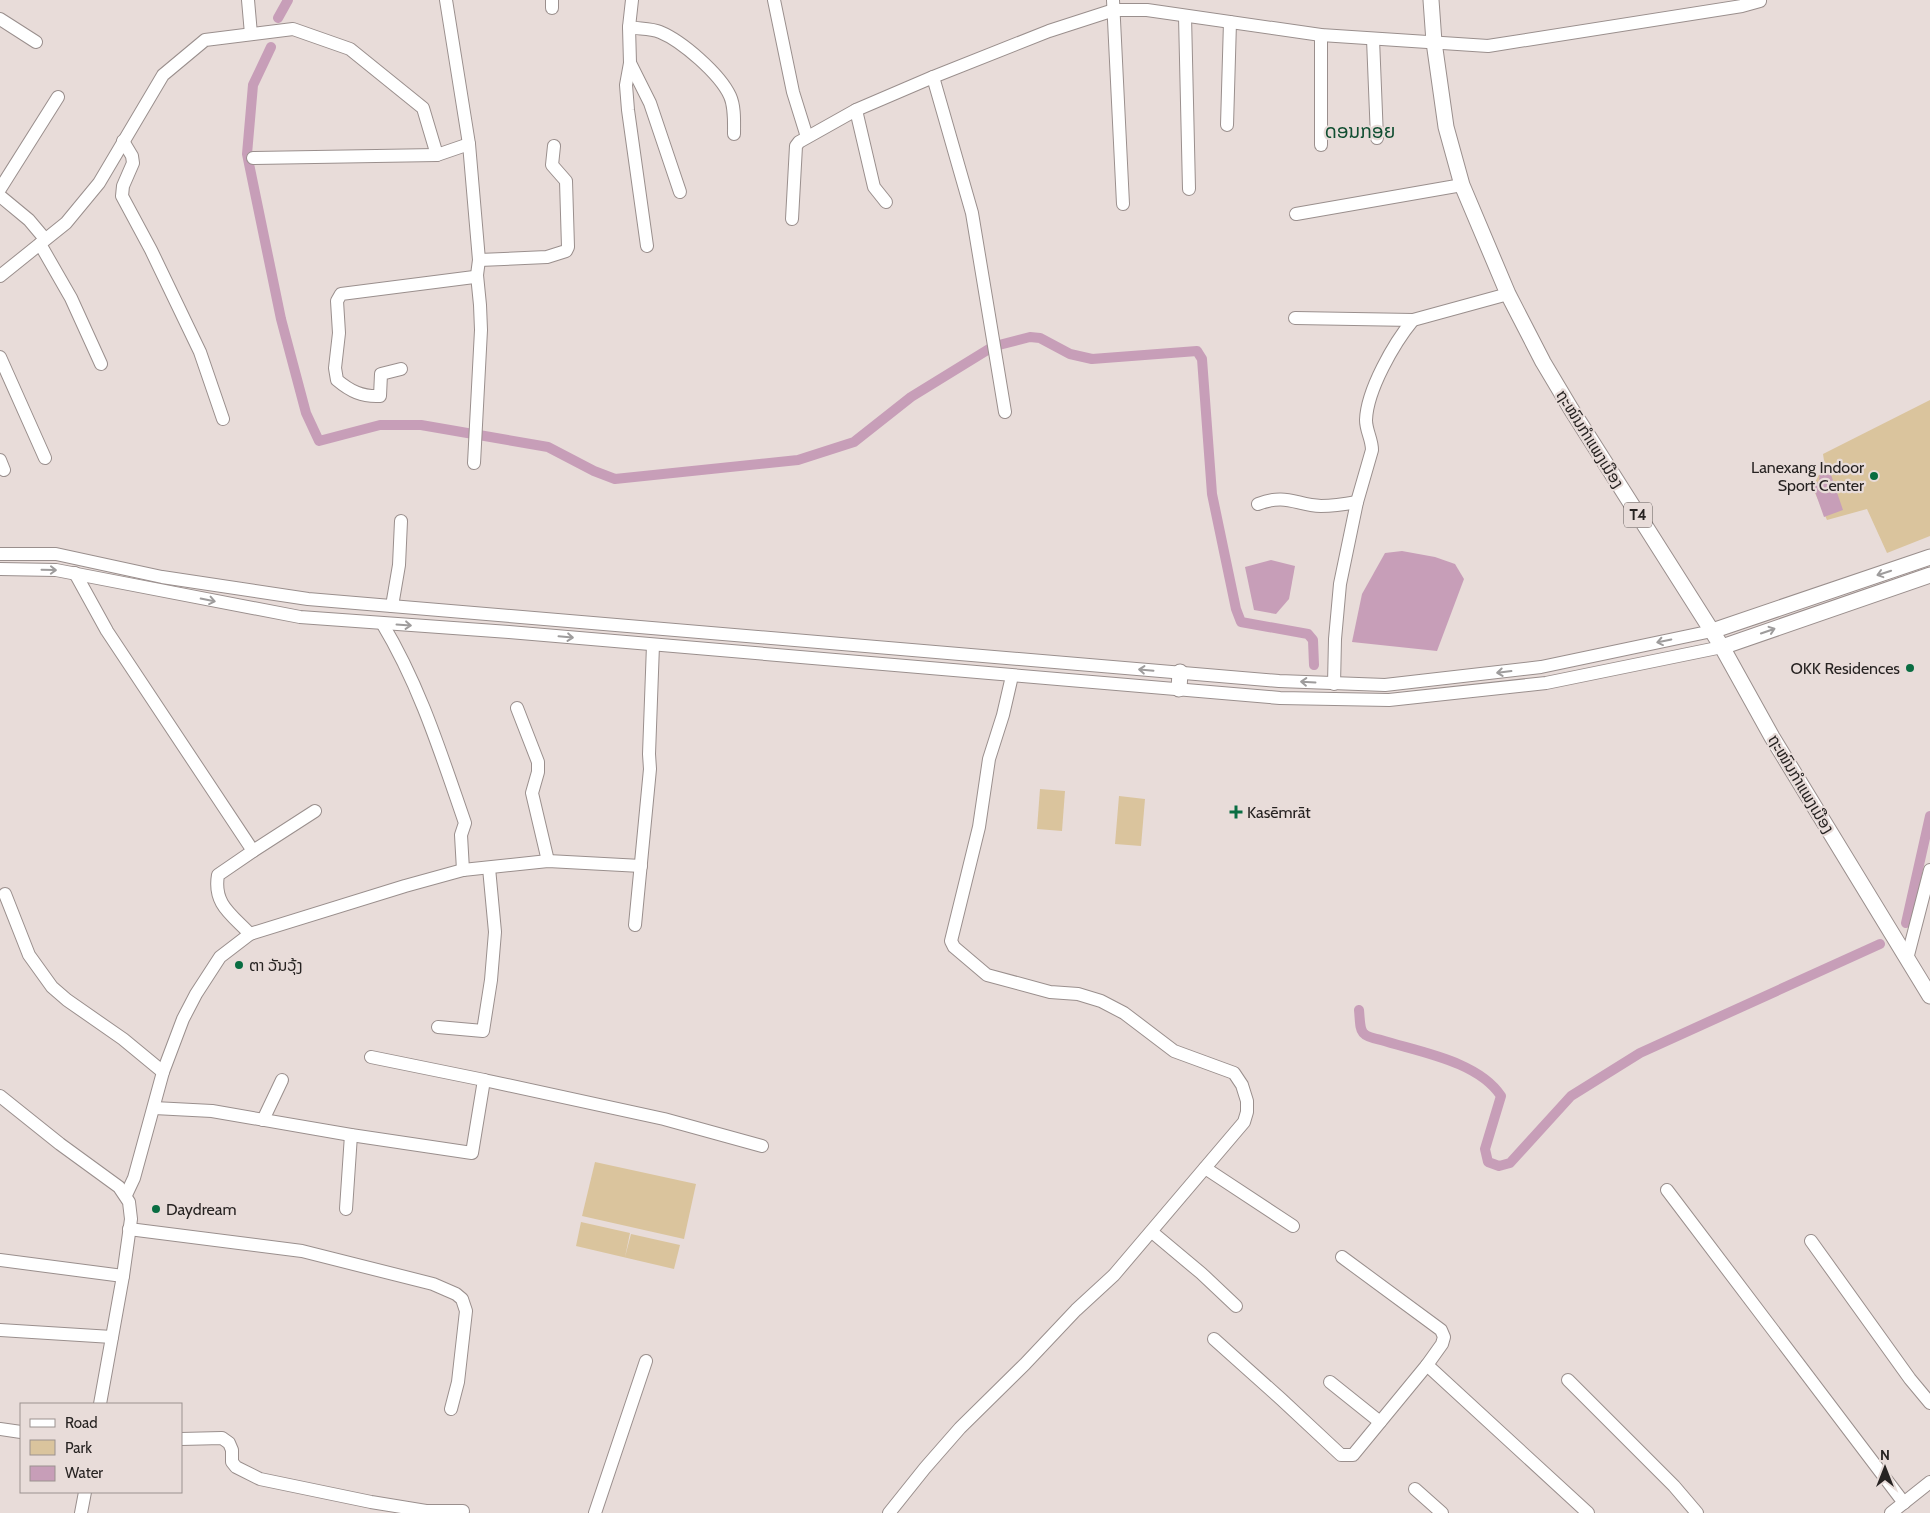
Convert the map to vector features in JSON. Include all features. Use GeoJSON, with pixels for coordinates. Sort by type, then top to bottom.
{"type":"FeatureCollection","features":[{"type":"Feature","properties":{"kind":"main road","name":"ຖະໜົນກຳແພງເມືອງ"},"geometry":{"type":"LineString","coordinates":[[1431,0],[1434,42],[1446,128],[1462,185],[1508,294],[1543,362],[1571,409],[1722,647],[1772,737],[1930,996]]}},
{"type":"Feature","properties":{"kind":"main road"},"geometry":{"type":"LineString","coordinates":[[1712,631],[1930,557]]}},
{"type":"Feature","properties":{"kind":"main road"},"geometry":{"type":"LineString","coordinates":[[1722,647],[1930,575]]}},
{"type":"Feature","properties":{"kind":"main road"},"geometry":{"type":"LineString","coordinates":[[1179,689],[1180,672]]}},
{"type":"Feature","properties":{"kind":"street"},"geometry":{"type":"LineString","coordinates":[[248,0],[251,34]]}},
{"type":"Feature","properties":{"kind":"street"},"geometry":{"type":"LineString","coordinates":[[446,0],[469,144],[478,260],[477,275],[481,330],[474,463]]}},
{"type":"Feature","properties":{"kind":"street"},"geometry":{"type":"LineString","coordinates":[[632,0],[629,27],[630,63],[626,85],[647,246]]}},
{"type":"Feature","properties":{"kind":"street"},"geometry":{"type":"LineString","coordinates":[[774,0],[794,92],[807,137]]}},
{"type":"Feature","properties":{"kind":"street"},"geometry":{"type":"LineString","coordinates":[[792,219],[796,146],[807,137],[856,110],[1113,5],[1321,35],[1488,46],[1760,1]]}},
{"type":"Feature","properties":{"kind":"street"},"geometry":{"type":"LineString","coordinates":[[1113,5],[1122,204]]}},
{"type":"Feature","properties":{"kind":"street"},"geometry":{"type":"LineString","coordinates":[[1185,16],[1189,190]]}},
{"type":"Feature","properties":{"kind":"street"},"geometry":{"type":"LineString","coordinates":[[0,19],[36,42]]}},
{"type":"Feature","properties":{"kind":"street"},"geometry":{"type":"LineString","coordinates":[[1228,125],[1230,22]]}},
{"type":"Feature","properties":{"kind":"street"},"geometry":{"type":"LineString","coordinates":[[629,27],[658,31],[683,44],[714,74],[730,95],[734,134]]}},
{"type":"Feature","properties":{"kind":"street"},"geometry":{"type":"LineString","coordinates":[[0,276],[66,223],[99,183],[163,75],[205,40],[294,29],[350,48],[424,108],[438,155]]}},
{"type":"Feature","properties":{"kind":"street"},"geometry":{"type":"LineString","coordinates":[[1321,35],[1322,145]]}},
{"type":"Feature","properties":{"kind":"street"},"geometry":{"type":"LineString","coordinates":[[1373,39],[1377,138]]}},
{"type":"Feature","properties":{"kind":"street"},"geometry":{"type":"LineString","coordinates":[[630,63],[650,103],[680,192]]}},
{"type":"Feature","properties":{"kind":"street"},"geometry":{"type":"LineString","coordinates":[[933,77],[972,214],[1005,412]]}},
{"type":"Feature","properties":{"kind":"street"},"geometry":{"type":"LineString","coordinates":[[0,189],[58,97]]}},
{"type":"Feature","properties":{"kind":"street"},"geometry":{"type":"LineString","coordinates":[[856,110],[874,187],[886,202]]}},
{"type":"Feature","properties":{"kind":"street"},"geometry":{"type":"LineString","coordinates":[[123,141],[132,156],[133,163],[123,186],[122,196],[151,250],[200,352],[223,419]]}},
{"type":"Feature","properties":{"kind":"street"},"geometry":{"type":"LineString","coordinates":[[253,158],[438,155],[469,144]]}},
{"type":"Feature","properties":{"kind":"street"},"geometry":{"type":"LineString","coordinates":[[478,260],[547,257],[566,251],[568,247],[566,180],[552,165],[554,146]]}},
{"type":"Feature","properties":{"kind":"street"},"geometry":{"type":"LineString","coordinates":[[1296,214],[1462,185]]}},
{"type":"Feature","properties":{"kind":"street"},"geometry":{"type":"LineString","coordinates":[[0,196],[30,220],[43,242],[101,364]]}},
{"type":"Feature","properties":{"kind":"street"},"geometry":{"type":"LineString","coordinates":[[402,369],[381,374],[380,396],[365,397],[336,380],[335,368],[339,333],[337,300],[341,294],[474,277],[477,275]]}},
{"type":"Feature","properties":{"kind":"street"},"geometry":{"type":"LineString","coordinates":[[1295,318],[1413,320],[1508,294]]}},
{"type":"Feature","properties":{"kind":"street"},"geometry":{"type":"LineString","coordinates":[[1334,684],[1335,639],[1340,584],[1357,502],[1372,450],[1372,442],[1366,427],[1366,419],[1374,390],[1386,361],[1400,335],[1413,320]]}},
{"type":"Feature","properties":{"kind":"street"},"geometry":{"type":"LineString","coordinates":[[0,357],[44,458]]}},
{"type":"Feature","properties":{"kind":"street"},"geometry":{"type":"LineString","coordinates":[[1258,504],[1268,500],[1291,499],[1321,506],[1357,502]]}},
{"type":"Feature","properties":{"kind":"street"},"geometry":{"type":"LineString","coordinates":[[392,606],[399,565],[401,521]]}},
{"type":"Feature","properties":{"kind":"street"},"geometry":{"type":"LineString","coordinates":[[0,554],[56,554],[162,577],[308,599],[1334,684],[1385,686],[1542,668],[1712,631]]}},
{"type":"Feature","properties":{"kind":"street"},"geometry":{"type":"LineString","coordinates":[[0,569],[56,570],[300,617],[509,632],[1280,698],[1389,700],[1546,683],[1722,647]]}},
{"type":"Feature","properties":{"kind":"street"},"geometry":{"type":"LineString","coordinates":[[75,574],[107,631],[253,851]]}},
{"type":"Feature","properties":{"kind":"street"},"geometry":{"type":"LineString","coordinates":[[382,623],[407,668],[434,730],[465,823],[461,835],[463,870]]}},
{"type":"Feature","properties":{"kind":"street"},"geometry":{"type":"LineString","coordinates":[[635,926],[650,769],[653,645]]}},
{"type":"Feature","properties":{"kind":"street"},"geometry":{"type":"LineString","coordinates":[[889,1513],[960,1428],[1076,1310],[1114,1275],[1244,1122],[1245,1117],[1247,1101],[1242,1085],[1234,1073],[1174,1051],[1124,1012],[1101,1001],[1078,994],[1050,992],[987,975],[954,947],[951,941],[979,828],[989,758],[1004,715],[1012,676]]}},
{"type":"Feature","properties":{"kind":"street"},"geometry":{"type":"LineString","coordinates":[[517,708],[538,762],[538,772],[532,793],[548,861]]}},
{"type":"Feature","properties":{"kind":"street"},"geometry":{"type":"LineString","coordinates":[[250,934],[220,902],[216,888],[218,875],[315,811]]}},
{"type":"Feature","properties":{"kind":"street"},"geometry":{"type":"LineString","coordinates":[[126,1195],[134,1178],[162,1072],[183,1019],[196,994],[220,957],[250,934],[463,870],[548,861],[641,866]]}},
{"type":"Feature","properties":{"kind":"street"},"geometry":{"type":"LineString","coordinates":[[438,1027],[483,1031],[491,980],[495,932],[490,868]]}},
{"type":"Feature","properties":{"kind":"street"},"geometry":{"type":"LineString","coordinates":[[1907,959],[1930,870]]}},
{"type":"Feature","properties":{"kind":"street"},"geometry":{"type":"LineString","coordinates":[[5,894],[29,955],[52,988],[124,1039],[162,1072]]}},
{"type":"Feature","properties":{"kind":"street"},"geometry":{"type":"LineString","coordinates":[[371,1057],[664,1119],[762,1146]]}},
{"type":"Feature","properties":{"kind":"street"},"geometry":{"type":"LineString","coordinates":[[263,1120],[282,1080]]}},
{"type":"Feature","properties":{"kind":"street"},"geometry":{"type":"LineString","coordinates":[[154,1108],[212,1111],[351,1135],[472,1153],[484,1080]]}},
{"type":"Feature","properties":{"kind":"street"},"geometry":{"type":"LineString","coordinates":[[0,1096],[60,1144],[119,1187],[126,1195],[131,1209],[123,1276],[100,1403]]}},
{"type":"Feature","properties":{"kind":"street"},"geometry":{"type":"LineString","coordinates":[[346,1209],[351,1135]]}},
{"type":"Feature","properties":{"kind":"street"},"geometry":{"type":"LineString","coordinates":[[1205,1168],[1293,1226]]}},
{"type":"Feature","properties":{"kind":"street"},"geometry":{"type":"LineString","coordinates":[[1667,1190],[1904,1503]]}},
{"type":"Feature","properties":{"kind":"street"},"geometry":{"type":"LineString","coordinates":[[129,1229],[302,1251],[433,1284],[456,1294],[462,1299],[466,1311],[458,1382],[451,1409]]}},
{"type":"Feature","properties":{"kind":"street"},"geometry":{"type":"LineString","coordinates":[[1152,1232],[1236,1306]]}},
{"type":"Feature","properties":{"kind":"street"},"geometry":{"type":"LineString","coordinates":[[1811,1241],[1910,1379],[1930,1403]]}},
{"type":"Feature","properties":{"kind":"street"},"geometry":{"type":"LineString","coordinates":[[1214,1339],[1341,1455],[1353,1455],[1427,1365],[1442,1344],[1444,1337],[1440,1330],[1342,1257]]}},
{"type":"Feature","properties":{"kind":"street"},"geometry":{"type":"LineString","coordinates":[[0,1260],[123,1276]]}},
{"type":"Feature","properties":{"kind":"street"},"geometry":{"type":"LineString","coordinates":[[0,1330],[112,1337]]}},
{"type":"Feature","properties":{"kind":"street"},"geometry":{"type":"LineString","coordinates":[[595,1513],[646,1361]]}},
{"type":"Feature","properties":{"kind":"street"},"geometry":{"type":"LineString","coordinates":[[1427,1365],[1588,1513]]}},
{"type":"Feature","properties":{"kind":"street"},"geometry":{"type":"LineString","coordinates":[[1568,1380],[1674,1486],[1697,1513]]}},
{"type":"Feature","properties":{"kind":"street"},"geometry":{"type":"LineString","coordinates":[[1330,1382],[1380,1422]]}},
{"type":"Feature","properties":{"kind":"street"},"geometry":{"type":"LineString","coordinates":[[0,1429],[20,1432]]}},
{"type":"Feature","properties":{"kind":"street"},"geometry":{"type":"LineString","coordinates":[[182,1440],[222,1438],[229,1443],[232,1450],[232,1462],[236,1467],[267,1480],[426,1511],[463,1511]]}},
{"type":"Feature","properties":{"kind":"street"},"geometry":{"type":"LineString","coordinates":[[1891,1513],[1930,1482]]}},
{"type":"Feature","properties":{"kind":"street"},"geometry":{"type":"LineString","coordinates":[[1415,1489],[1442,1513]]}},
{"type":"Feature","properties":{"kind":"street"},"geometry":{"type":"LineString","coordinates":[[81,1513],[85,1493]]}},
{"type":"Feature","properties":{"kind":"green space","name":"Lanexang Indoor Sport Center"},"geometry":{"type":"Polygon","coordinates":[[[1930,400],[1930,536],[1887,553],[1867,509],[1827,520],[1812,486],[1825,467],[1823,454],[1930,400]]]}},
{"type":"Feature","properties":{"kind":"green space"},"geometry":{"type":"Polygon","coordinates":[[[1040,789],[1065,791],[1062,831],[1037,829],[1040,789]]]}},
{"type":"Feature","properties":{"kind":"green space"},"geometry":{"type":"Polygon","coordinates":[[[1119,796],[1145,799],[1141,846],[1115,844],[1119,796]]]}},
{"type":"Feature","properties":{"kind":"green space"},"geometry":{"type":"Polygon","coordinates":[[[595,1162],[696,1184],[684,1239],[582,1216],[595,1162]]]}},
{"type":"Feature","properties":{"kind":"green space"},"geometry":{"type":"Polygon","coordinates":[[[581,1222],[630,1233],[625,1257],[631,1234],[680,1245],[674,1269],[576,1246],[581,1222]]]}},
{"type":"Feature","properties":{"kind":"water"},"geometry":{"type":"Polygon","coordinates":[[[1829,469],[1843,510],[1824,517],[1813,486],[1819,481],[1820,472],[1829,469]]]}},
{"type":"Feature","properties":{"kind":"water"},"geometry":{"type":"Polygon","coordinates":[[[1402,551],[1435,557],[1455,564],[1464,579],[1437,651],[1352,642],[1362,594],[1385,553],[1402,551]]]}},
{"type":"Feature","properties":{"kind":"water"},"geometry":{"type":"Polygon","coordinates":[[[1271,560],[1295,566],[1289,599],[1276,614],[1254,610],[1245,567],[1271,560]]]}},
{"type":"Feature","properties":{"kind":"waterway"},"geometry":{"type":"LineString","coordinates":[[278,18],[288,0]]}},
{"type":"Feature","properties":{"kind":"waterway"},"geometry":{"type":"LineString","coordinates":[[271,47],[253,85],[247,154],[281,319],[306,413],[319,441],[380,425],[421,425],[548,447],[594,471],[615,479],[798,460],[854,442],[911,397],[989,349]]}},
{"type":"Feature","properties":{"kind":"waterway"},"geometry":{"type":"LineString","coordinates":[[999,345],[1030,337],[1040,338],[1070,354],[1092,359],[1197,351],[1202,359],[1212,494],[1236,609],[1241,622],[1308,634],[1313,640],[1314,665]]}},
{"type":"Feature","properties":{"kind":"waterway"},"geometry":{"type":"LineString","coordinates":[[1906,923],[1930,816]]}},
{"type":"Feature","properties":{"kind":"waterway"},"geometry":{"type":"LineString","coordinates":[[1359,1010],[1361,1028],[1368,1037],[1447,1059],[1478,1074],[1491,1084],[1501,1096],[1485,1149],[1488,1162],[1499,1166],[1510,1163],[1571,1096],[1640,1053],[1880,944]]}},
{"type":"Feature","properties":{"kind":"place","name":"Lanexang Indoor Sport Center"},"geometry":{"type":"Point","coordinates":[1874,476]}},
{"type":"Feature","properties":{"kind":"place","name":"OKK Residences"},"geometry":{"type":"Point","coordinates":[1910,668]}},
{"type":"Feature","properties":{"kind":"place","name":"Kasēmrāt"},"geometry":{"type":"Point","coordinates":[1236,812]}},
{"type":"Feature","properties":{"kind":"place","name":"ຕາ ວັນວຸ້ງ"},"geometry":{"type":"Point","coordinates":[239,965]}},
{"type":"Feature","properties":{"kind":"place","name":"Daydream"},"geometry":{"type":"Point","coordinates":[156,1209]}},
{"type":"Feature","properties":{"kind":"district","name":"ດອນກອຍ"},"geometry":{"type":"Point","coordinates":[1360,131]}}]}
